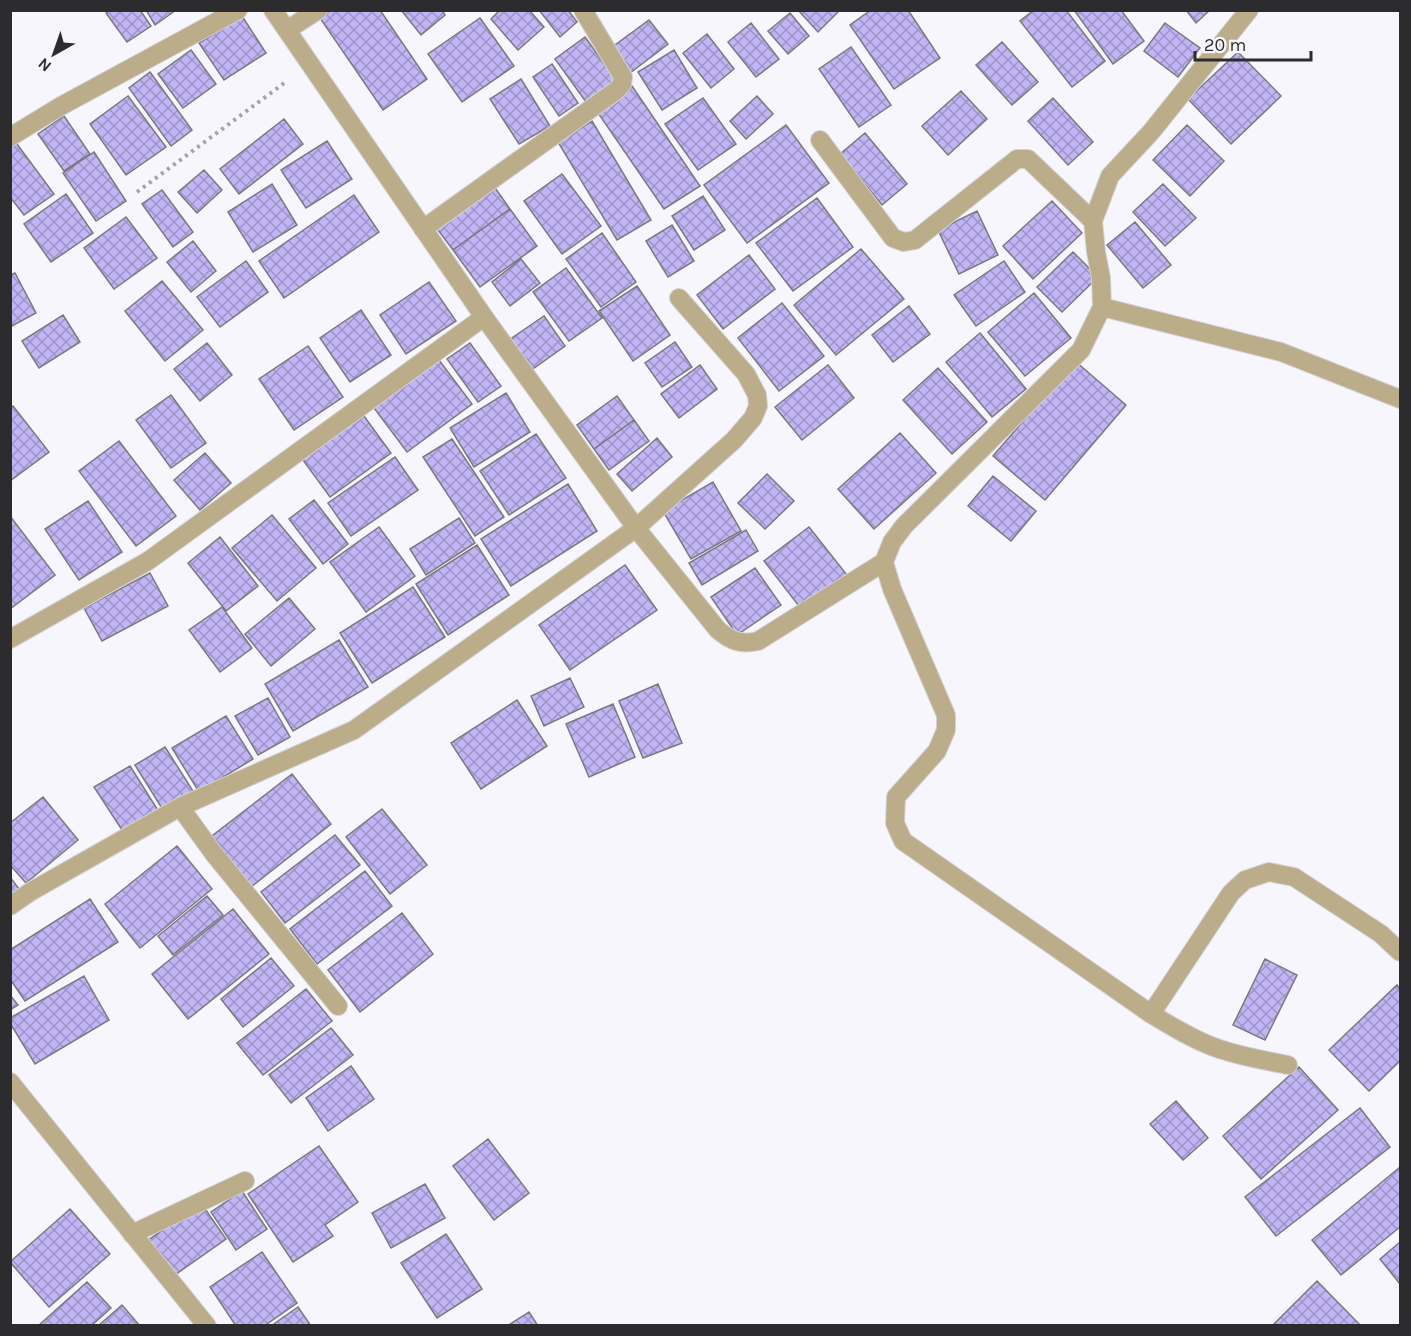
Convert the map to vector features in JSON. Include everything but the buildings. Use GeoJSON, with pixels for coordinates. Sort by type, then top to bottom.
{"type":"FeatureCollection","features":[{"type":"Feature","properties":{"kind":"street"},"geometry":{"type":"LineString","coordinates":[[10,137],[61,106],[238,10]]}},
{"type":"Feature","properties":{"kind":"street"},"geometry":{"type":"LineString","coordinates":[[273,10],[484,318],[636,528],[718,630],[735,642],[746,644],[758,641],[884,562],[892,542],[904,525],[1081,350],[1102,307],[1101,278],[1093,221],[1110,176],[1151,132],[1249,10]]}},
{"type":"Feature","properties":{"kind":"street"},"geometry":{"type":"LineString","coordinates":[[287,30],[318,10]]}},
{"type":"Feature","properties":{"kind":"street"},"geometry":{"type":"LineString","coordinates":[[423,229],[617,90],[622,84],[623,77],[583,10]]}},
{"type":"Feature","properties":{"kind":"street"},"geometry":{"type":"LineString","coordinates":[[820,140],[893,238],[904,242],[915,240],[1017,159],[1028,159],[1093,221]]}},
{"type":"Feature","properties":{"kind":"street"},"geometry":{"type":"LineString","coordinates":[[10,906],[30,892],[180,807],[354,730],[636,528],[744,430],[758,406],[757,395],[746,374],[679,298]]}},
{"type":"Feature","properties":{"kind":"street"},"geometry":{"type":"LineString","coordinates":[[1102,307],[1281,352],[1401,399]]}},
{"type":"Feature","properties":{"kind":"street"},"geometry":{"type":"LineString","coordinates":[[10,639],[148,561],[484,318]]}},
{"type":"Feature","properties":{"kind":"street"},"geometry":{"type":"LineString","coordinates":[[884,562],[892,589],[946,715],[946,730],[938,751],[896,797],[895,823],[903,841],[1151,1014],[1213,1046],[1242,1056],[1288,1065]]}},
{"type":"Feature","properties":{"kind":"street"},"geometry":{"type":"LineString","coordinates":[[180,807],[214,854],[338,1006]]}},
{"type":"Feature","properties":{"kind":"street"},"geometry":{"type":"LineString","coordinates":[[1151,1014],[1231,893],[1245,880],[1269,872],[1294,877],[1381,934],[1401,952]]}},
{"type":"Feature","properties":{"kind":"street"},"geometry":{"type":"LineString","coordinates":[[11,1085],[207,1326]]}},
{"type":"Feature","properties":{"kind":"street"},"geometry":{"type":"LineString","coordinates":[[132,1234],[245,1181]]}},
{"type":"Feature","properties":{"kind":"path"},"geometry":{"type":"LineString","coordinates":[[137,192],[309,64]]}}]}
